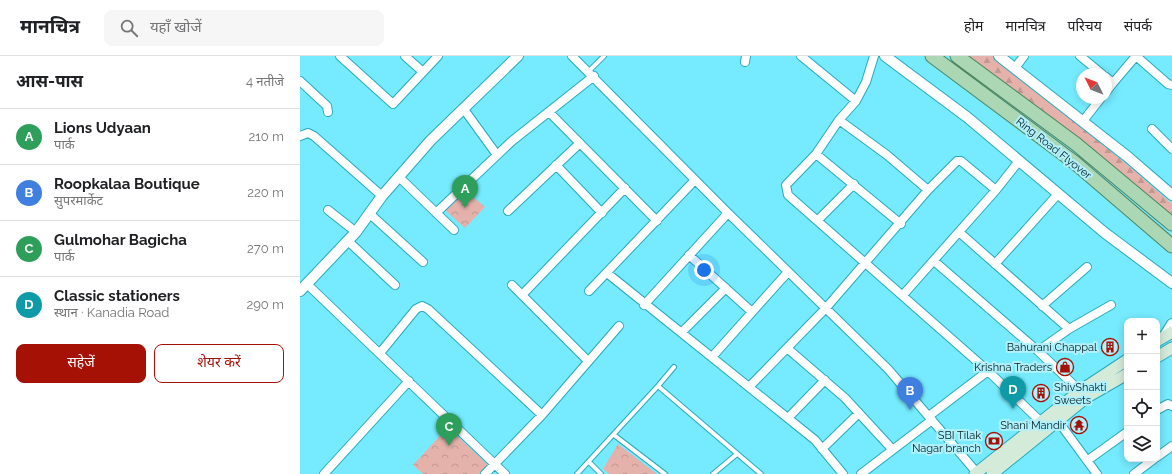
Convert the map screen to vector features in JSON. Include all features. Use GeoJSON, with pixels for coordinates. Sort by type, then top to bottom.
{"type":"FeatureCollection","features":[{"type":"Feature","properties":{"kind":"main road","name":"Ring Road Flyover"},"geometry":{"type":"LineString","coordinates":[[932,56],[1074,162],[1172,246]]}},
{"type":"Feature","properties":{"kind":"main road","name":"Ring Road Flyover"},"geometry":{"type":"LineString","coordinates":[[957,56],[1076,144],[1172,224]]}},
{"type":"Feature","properties":{"kind":"main road"},"geometry":{"type":"LineString","coordinates":[[1160,355],[1172,348]]}},
{"type":"Feature","properties":{"kind":"main road"},"geometry":{"type":"LineString","coordinates":[[977,474],[1040,421],[1080,391],[1124,362]]}},
{"type":"Feature","properties":{"kind":"main road"},"geometry":{"type":"LineString","coordinates":[[992,474],[1087,397],[1124,376]]}},
{"type":"Feature","properties":{"kind":"street"},"geometry":{"type":"LineString","coordinates":[[340,56],[393,104],[438,56]]}},
{"type":"Feature","properties":{"kind":"street"},"geometry":{"type":"LineString","coordinates":[[405,56],[423,72]]}},
{"type":"Feature","properties":{"kind":"street"},"geometry":{"type":"LineString","coordinates":[[300,291],[356,232],[382,196],[431,140],[518,56]]}},
{"type":"Feature","properties":{"kind":"street"},"geometry":{"type":"LineString","coordinates":[[572,56],[728,213],[888,369],[977,474]]}},
{"type":"Feature","properties":{"kind":"street"},"geometry":{"type":"LineString","coordinates":[[801,56],[856,101]]}},
{"type":"Feature","properties":{"kind":"street"},"geometry":{"type":"LineString","coordinates":[[874,56],[866,82],[856,101],[839,120],[816,154],[788,183],[786,189],[788,195],[988,371],[1040,421]]}},
{"type":"Feature","properties":{"kind":"street"},"geometry":{"type":"LineString","coordinates":[[885,56],[967,117],[1058,194],[1136,257],[1172,283]]}},
{"type":"Feature","properties":{"kind":"street"},"geometry":{"type":"LineString","coordinates":[[999,56],[1128,157],[1172,196]]}},
{"type":"Feature","properties":{"kind":"street"},"geometry":{"type":"LineString","coordinates":[[1015,68],[1024,56]]}},
{"type":"Feature","properties":{"kind":"street"},"geometry":{"type":"LineString","coordinates":[[1080,56],[1095,68]]}},
{"type":"Feature","properties":{"kind":"street"},"geometry":{"type":"LineString","coordinates":[[1113,83],[1136,56],[1168,84],[1172,85]]}},
{"type":"Feature","properties":{"kind":"street"},"geometry":{"type":"LineString","coordinates":[[436,213],[497,155],[550,113],[591,74]]}},
{"type":"Feature","properties":{"kind":"street"},"geometry":{"type":"LineString","coordinates":[[300,82],[327,106],[328,112]]}},
{"type":"Feature","properties":{"kind":"street"},"geometry":{"type":"LineString","coordinates":[[1083,121],[1096,104]]}},
{"type":"Feature","properties":{"kind":"street"},"geometry":{"type":"LineString","coordinates":[[463,108],[497,155]]}},
{"type":"Feature","properties":{"kind":"street"},"geometry":{"type":"LineString","coordinates":[[550,113],[657,221]]}},
{"type":"Feature","properties":{"kind":"street"},"geometry":{"type":"LineString","coordinates":[[839,120],[887,155],[928,190]]}},
{"type":"Feature","properties":{"kind":"street"},"geometry":{"type":"LineString","coordinates":[[1152,129],[1172,149]]}},
{"type":"Feature","properties":{"kind":"street"},"geometry":{"type":"LineString","coordinates":[[300,136],[308,133],[314,136],[382,196]]}},
{"type":"Feature","properties":{"kind":"street"},"geometry":{"type":"LineString","coordinates":[[508,211],[580,143]]}},
{"type":"Feature","properties":{"kind":"street"},"geometry":{"type":"LineString","coordinates":[[816,154],[901,224]]}},
{"type":"Feature","properties":{"kind":"street"},"geometry":{"type":"LineString","coordinates":[[749,387],[826,308],[901,224],[928,190],[957,161],[961,161],[996,190]]}},
{"type":"Feature","properties":{"kind":"street"},"geometry":{"type":"LineString","coordinates":[[903,295],[996,190],[1019,161]]}},
{"type":"Feature","properties":{"kind":"street"},"geometry":{"type":"LineString","coordinates":[[556,165],[602,213]]}},
{"type":"Feature","properties":{"kind":"street"},"geometry":{"type":"LineString","coordinates":[[399,177],[454,230]]}},
{"type":"Feature","properties":{"kind":"street"},"geometry":{"type":"LineString","coordinates":[[589,291],[695,180]]}},
{"type":"Feature","properties":{"kind":"street"},"geometry":{"type":"LineString","coordinates":[[818,220],[854,184]]}},
{"type":"Feature","properties":{"kind":"street"},"geometry":{"type":"LineString","coordinates":[[522,295],[625,188]]}},
{"type":"Feature","properties":{"kind":"street"},"geometry":{"type":"LineString","coordinates":[[995,264],[1058,194]]}},
{"type":"Feature","properties":{"kind":"street"},"geometry":{"type":"LineString","coordinates":[[328,210],[356,232]]}},
{"type":"Feature","properties":{"kind":"street"},"geometry":{"type":"LineString","coordinates":[[644,305],[728,213]]}},
{"type":"Feature","properties":{"kind":"street"},"geometry":{"type":"LineString","coordinates":[[370,214],[423,262]]}},
{"type":"Feature","properties":{"kind":"street"},"geometry":{"type":"LineString","coordinates":[[959,232],[1069,329]]}},
{"type":"Feature","properties":{"kind":"street"},"geometry":{"type":"LineString","coordinates":[[348,241],[395,285]]}},
{"type":"Feature","properties":{"kind":"street"},"geometry":{"type":"LineString","coordinates":[[689,255],[752,312]]}},
{"type":"Feature","properties":{"kind":"street"},"geometry":{"type":"LineString","coordinates":[[934,261],[1038,351],[1080,391]]}},
{"type":"Feature","properties":{"kind":"street"},"geometry":{"type":"LineString","coordinates":[[1042,306],[1087,267]]}},
{"type":"Feature","properties":{"kind":"street"},"geometry":{"type":"LineString","coordinates":[[712,357],[788,272]]}},
{"type":"Feature","properties":{"kind":"street"},"geometry":{"type":"LineString","coordinates":[[606,273],[644,305],[682,332],[814,440],[843,474]]}},
{"type":"Feature","properties":{"kind":"street"},"geometry":{"type":"LineString","coordinates":[[307,284],[506,474]]}},
{"type":"Feature","properties":{"kind":"street"},"geometry":{"type":"LineString","coordinates":[[512,285],[588,361]]}},
{"type":"Feature","properties":{"kind":"street"},"geometry":{"type":"LineString","coordinates":[[682,332],[726,288]]}},
{"type":"Feature","properties":{"kind":"street"},"geometry":{"type":"LineString","coordinates":[[1038,351],[1069,329],[1111,305]]}},
{"type":"Feature","properties":{"kind":"street"},"geometry":{"type":"LineString","coordinates":[[380,353],[416,309],[422,306],[428,309],[542,415]]}},
{"type":"Feature","properties":{"kind":"street"},"geometry":{"type":"LineString","coordinates":[[1164,337],[1172,324]]}},
{"type":"Feature","properties":{"kind":"street"},"geometry":{"type":"LineString","coordinates":[[486,474],[542,415],[619,326]]}},
{"type":"Feature","properties":{"kind":"street"},"geometry":{"type":"LineString","coordinates":[[787,348],[825,380],[859,413],[892,449]]}},
{"type":"Feature","properties":{"kind":"street"},"geometry":{"type":"LineString","coordinates":[[861,474],[988,371]]}},
{"type":"Feature","properties":{"kind":"street"},"geometry":{"type":"LineString","coordinates":[[788,418],[825,380]]}},
{"type":"Feature","properties":{"kind":"street"},"geometry":{"type":"LineString","coordinates":[[324,474],[409,381]]}},
{"type":"Feature","properties":{"kind":"street"},"geometry":{"type":"LineString","coordinates":[[1160,408],[1168,404],[1172,406]]}},
{"type":"Feature","properties":{"kind":"street"},"geometry":{"type":"LineString","coordinates":[[822,449],[859,413]]}},
{"type":"Feature","properties":{"kind":"street"},"geometry":{"type":"LineString","coordinates":[[1058,421],[1097,474]]}},
{"type":"Feature","properties":{"kind":"street"},"geometry":{"type":"LineString","coordinates":[[1088,460],[1124,434]]}},
{"type":"Feature","properties":{"kind":"street"},"geometry":{"type":"LineString","coordinates":[[1160,455],[1172,446]]}},
{"type":"Feature","properties":{"kind":"street"},"geometry":{"type":"LineString","coordinates":[[1134,474],[1150,462]]}},
{"type":"Feature","properties":{"kind":"lane"},"geometry":{"type":"LineString","coordinates":[[591,74],[604,56]]}},
{"type":"Feature","properties":{"kind":"lane"},"geometry":{"type":"LineString","coordinates":[[577,474],[674,367]]}},
{"type":"Feature","properties":{"kind":"lane"},"geometry":{"type":"LineString","coordinates":[[658,386],[761,474]]}},
{"type":"Feature","properties":{"kind":"lane"},"geometry":{"type":"LineString","coordinates":[[614,434],[665,474]]}},
{"type":"Feature","properties":{"kind":"lane"},"geometry":{"type":"LineString","coordinates":[[713,474],[738,454]]}},
{"type":"Feature","properties":{"kind":"lane"},"geometry":{"type":"LineString","coordinates":[[589,462],[601,474]]}},
{"type":"Feature","properties":{"kind":"green space"},"geometry":{"type":"Polygon","coordinates":[[[965,56],[993,56],[1134,170],[1172,204],[1172,223],[965,56]]]}},
{"type":"Feature","properties":{"kind":"green space"},"geometry":{"type":"Polygon","coordinates":[[[466,191],[485,207],[465,228],[445,210],[466,191]]]}},
{"type":"Feature","properties":{"kind":"green space"},"geometry":{"type":"Polygon","coordinates":[[[448,427],[491,468],[486,474],[423,474],[413,465],[448,427]]]}},
{"type":"Feature","properties":{"kind":"green space"},"geometry":{"type":"Polygon","coordinates":[[[618,444],[657,474],[609,474],[603,469],[618,444]]]}},
{"type":"Feature","properties":{"kind":"place","name":"Lions Udyaan"},"geometry":{"type":"Point","coordinates":[465,208]}},
{"type":"Feature","properties":{"kind":"place","name":"Bahurani Chappal"},"geometry":{"type":"Point","coordinates":[1110,347]}},
{"type":"Feature","properties":{"kind":"place","name":"Krishna Traders"},"geometry":{"type":"Point","coordinates":[1065,367]}},
{"type":"Feature","properties":{"kind":"place","name":"ShivShakti Sweets"},"geometry":{"type":"Point","coordinates":[1041,393]}},
{"type":"Feature","properties":{"kind":"place","name":"Classic stationers"},"geometry":{"type":"Point","coordinates":[1013,409]}},
{"type":"Feature","properties":{"kind":"place","name":"Roopkalaa Boutique"},"geometry":{"type":"Point","coordinates":[910,410]}},
{"type":"Feature","properties":{"kind":"place","name":"Shani Mandir"},"geometry":{"type":"Point","coordinates":[1079,425]}},
{"type":"Feature","properties":{"kind":"place","name":"SBI Tilak Nagar branch"},"geometry":{"type":"Point","coordinates":[994,441]}},
{"type":"Feature","properties":{"kind":"place","name":"Gulmohar Bagicha"},"geometry":{"type":"Point","coordinates":[449,446]}}]}
